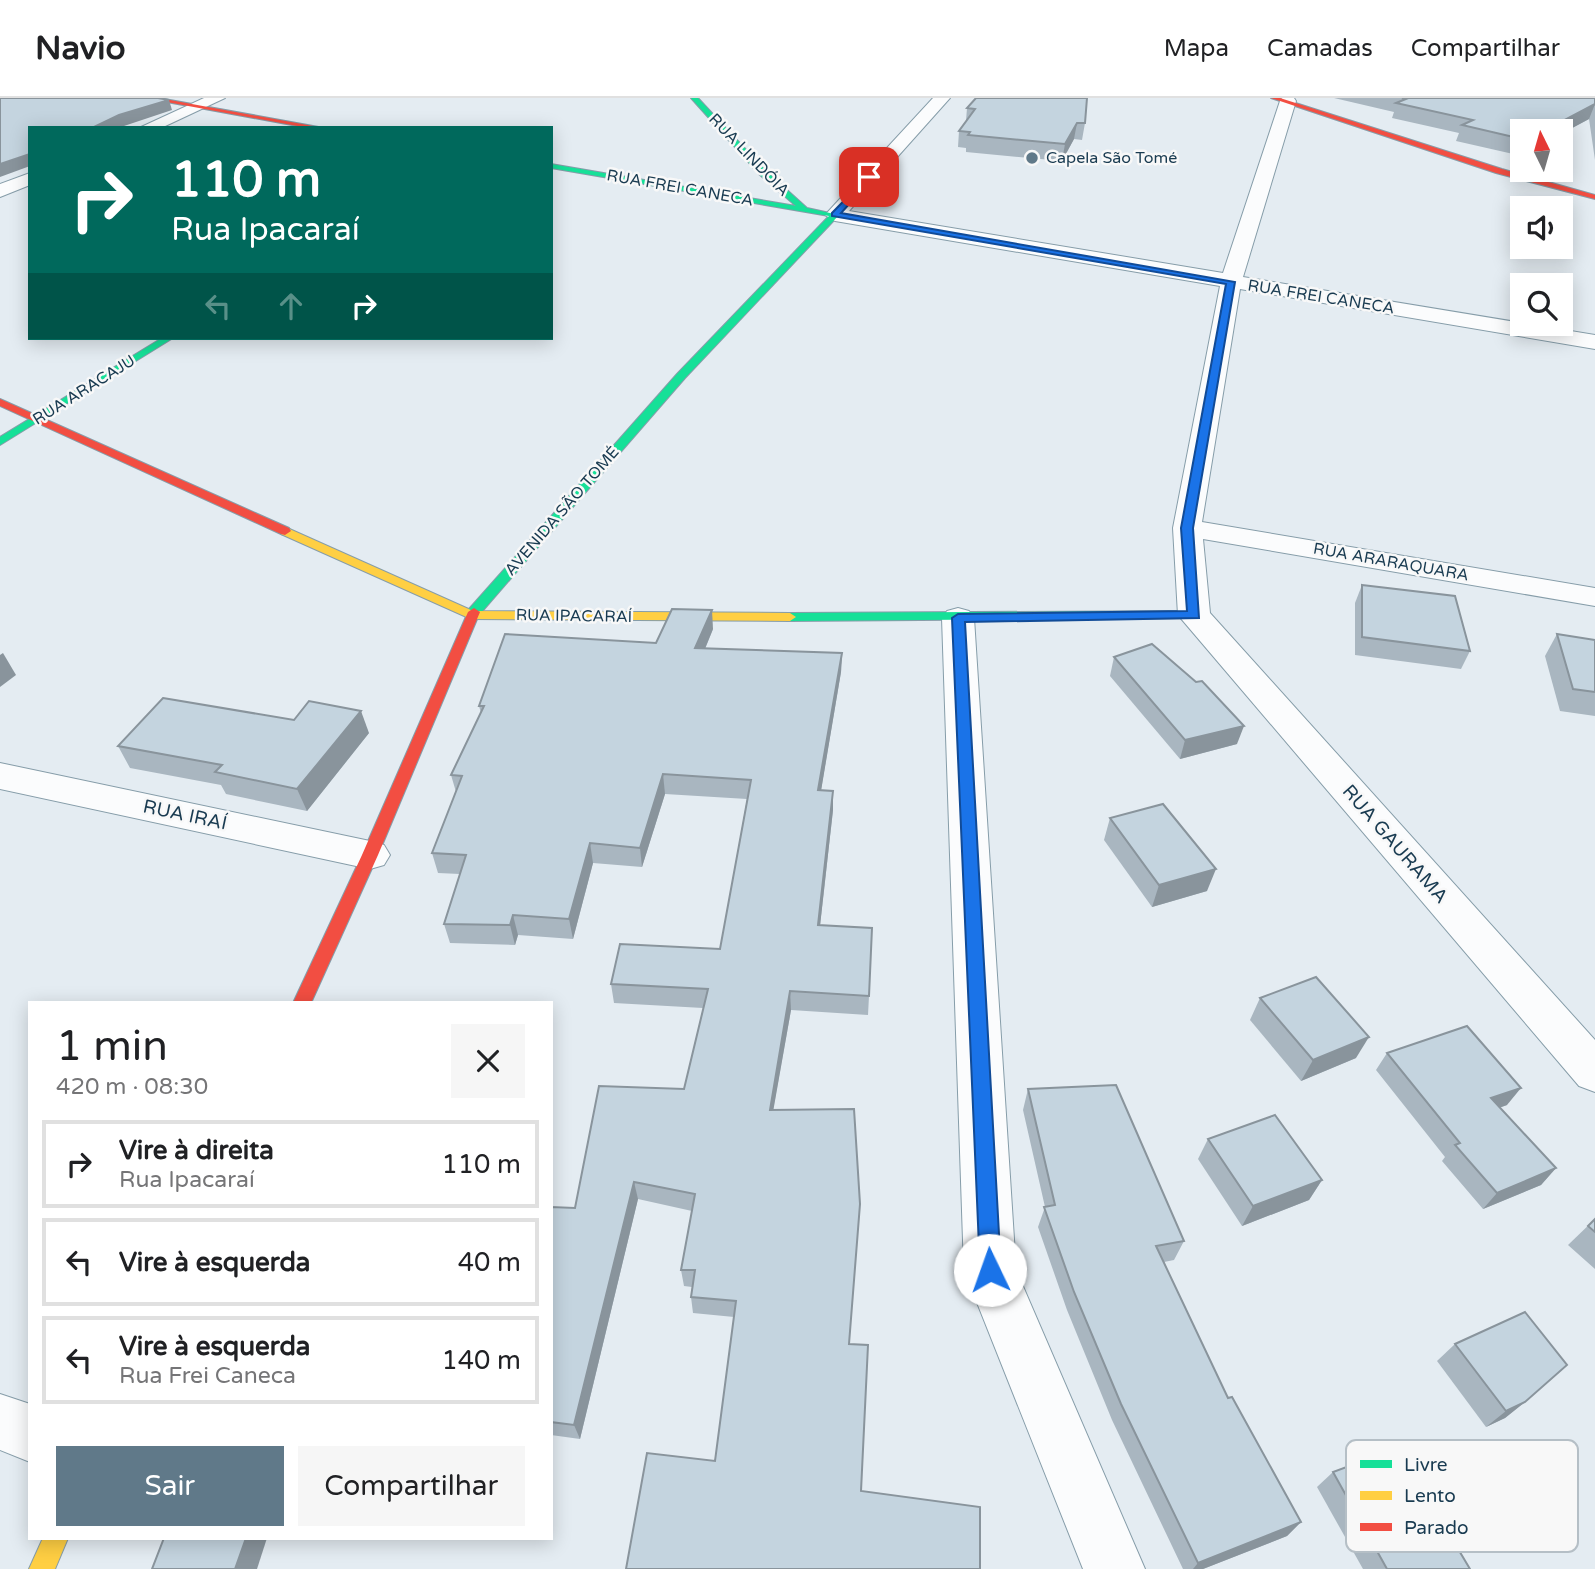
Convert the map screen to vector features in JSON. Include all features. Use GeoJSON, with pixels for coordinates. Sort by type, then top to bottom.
{"type":"FeatureCollection","features":[{"type":"Feature","properties":{"kind":"street"},"geometry":{"type":"LineString","coordinates":[[149,98],[309,126]]}},
{"type":"Feature","properties":{"kind":"street"},"geometry":{"type":"LineString","coordinates":[[152,126],[217,98]]}},
{"type":"Feature","properties":{"kind":"street","name":"RUA LINDÓIA"},"geometry":{"type":"LineString","coordinates":[[694,98],[763,173],[805,210]]}},
{"type":"Feature","properties":{"kind":"street"},"geometry":{"type":"LineString","coordinates":[[1194,615],[1187,528],[1231,282],[1281,99],[1499,171],[1595,197]]}},
{"type":"Feature","properties":{"kind":"street"},"geometry":{"type":"LineString","coordinates":[[914,100],[940,100]]}},
{"type":"Feature","properties":{"kind":"street","name":"AVENIDA SÃO TOMÉ"},"geometry":{"type":"LineString","coordinates":[[303,1001],[370,855],[471,615],[681,376],[835,215],[940,100]]}},
{"type":"Feature","properties":{"kind":"street","name":"RUA FREI CANECA"},"geometry":{"type":"LineString","coordinates":[[553,166],[1595,342]]}},
{"type":"Feature","properties":{"kind":"street"},"geometry":{"type":"LineString","coordinates":[[0,191],[28,179]]}},
{"type":"Feature","properties":{"kind":"street","name":"RUA ARACAJU"},"geometry":{"type":"LineString","coordinates":[[0,442],[165,340]]}},
{"type":"Feature","properties":{"kind":"street","name":"RUA IPACARAÍ"},"geometry":{"type":"LineString","coordinates":[[0,402],[471,615],[958,618],[1194,615]]}},
{"type":"Feature","properties":{"kind":"street","name":"RUA ARARAQUARA"},"geometry":{"type":"LineString","coordinates":[[1187,528],[1595,597]]}},
{"type":"Feature","properties":{"kind":"street","name":"RUA GAURAMA"},"geometry":{"type":"LineString","coordinates":[[1194,615],[1595,1072]]}},
{"type":"Feature","properties":{"kind":"street"},"geometry":{"type":"LineString","coordinates":[[958,618],[990,1270],[1114,1569]]}},
{"type":"Feature","properties":{"kind":"street","name":"RUA IRAÍ"},"geometry":{"type":"LineString","coordinates":[[0,776],[370,855]]}},
{"type":"Feature","properties":{"kind":"street"},"geometry":{"type":"LineString","coordinates":[[0,1422],[28,1432]]}},
{"type":"Feature","properties":{"kind":"street"},"geometry":{"type":"LineString","coordinates":[[42,1569],[56,1540]]}},
{"type":"Feature","properties":{"kind":"building"},"geometry":{"type":"Polygon","coordinates":[[[0,98],[169,100],[119,115],[96,126],[28,126],[28,155],[0,164],[0,98]]]}},
{"type":"Feature","properties":{"kind":"building"},"geometry":{"type":"Polygon","coordinates":[[[976,98],[1087,98],[1085,123],[1077,123],[1065,144],[968,135],[970,132],[959,131],[975,109],[967,108],[976,98]]]}},
{"type":"Feature","properties":{"kind":"building"},"geometry":{"type":"Polygon","coordinates":[[[1402,98],[1595,98],[1595,104],[1567,119],[1510,119],[1510,136],[1462,125],[1473,120],[1396,103],[1406,99],[1402,98]]]}},
{"type":"Feature","properties":{"kind":"building"},"geometry":{"type":"Polygon","coordinates":[[[1362,585],[1455,596],[1470,651],[1362,637],[1362,585]]]}},
{"type":"Feature","properties":{"kind":"building"},"geometry":{"type":"Polygon","coordinates":[[[672,609],[712,610],[695,648],[842,653],[818,790],[833,791],[818,925],[872,928],[869,996],[790,991],[770,1110],[854,1109],[860,1204],[849,1344],[868,1345],[861,1491],[980,1507],[980,1569],[626,1569],[647,1453],[715,1461],[736,1301],[691,1297],[695,1270],[681,1270],[695,1194],[634,1182],[574,1425],[553,1422],[553,1207],[575,1208],[599,1086],[684,1089],[708,989],[611,984],[620,944],[720,949],[751,780],[663,774],[640,848],[590,843],[569,919],[513,915],[510,925],[444,924],[466,855],[432,853],[462,776],[451,775],[484,706],[479,706],[505,634],[656,643],[672,609]]]}},
{"type":"Feature","properties":{"kind":"building"},"geometry":{"type":"Polygon","coordinates":[[[1557,634],[1595,640],[1595,692],[1573,689],[1557,634]]]}},
{"type":"Feature","properties":{"kind":"building"},"geometry":{"type":"Polygon","coordinates":[[[1152,644],[1196,682],[1202,681],[1244,726],[1185,740],[1114,657],[1152,644]]]}},
{"type":"Feature","properties":{"kind":"building"},"geometry":{"type":"Polygon","coordinates":[[[163,698],[294,720],[309,701],[361,711],[297,789],[215,772],[222,765],[118,746],[163,698]]]}},
{"type":"Feature","properties":{"kind":"building"},"geometry":{"type":"Polygon","coordinates":[[[1163,804],[1216,869],[1159,885],[1110,818],[1163,804]]]}},
{"type":"Feature","properties":{"kind":"building"},"geometry":{"type":"Polygon","coordinates":[[[1316,977],[1369,1037],[1313,1060],[1260,998],[1316,977]]]}},
{"type":"Feature","properties":{"kind":"building"},"geometry":{"type":"Polygon","coordinates":[[[1467,1026],[1521,1088],[1491,1098],[1556,1168],[1497,1193],[1455,1145],[1460,1143],[1387,1053],[1467,1026]]]}},
{"type":"Feature","properties":{"kind":"building"},"geometry":{"type":"Polygon","coordinates":[[[1116,1085],[1184,1241],[1156,1246],[1228,1398],[1232,1397],[1301,1522],[1198,1563],[1121,1404],[1074,1292],[1044,1207],[1055,1205],[1028,1089],[1116,1085]]]}},
{"type":"Feature","properties":{"kind":"building"},"geometry":{"type":"Polygon","coordinates":[[[1275,1115],[1322,1180],[1253,1206],[1208,1139],[1275,1115]]]}},
{"type":"Feature","properties":{"kind":"building"},"geometry":{"type":"Polygon","coordinates":[[[1595,1219],[1595,1232],[1588,1226],[1595,1219]]]}},
{"type":"Feature","properties":{"kind":"building"},"geometry":{"type":"Polygon","coordinates":[[[1525,1312],[1567,1365],[1525,1402],[1506,1411],[1455,1344],[1525,1312]]]}},
{"type":"Feature","properties":{"kind":"building"},"geometry":{"type":"Polygon","coordinates":[[[1346,1467],[1346,1495],[1333,1472],[1346,1467]]]}},
{"type":"Feature","properties":{"kind":"building"},"geometry":{"type":"Polygon","coordinates":[[[163,1540],[245,1540],[235,1569],[152,1569],[163,1540]]]}},
{"type":"Feature","properties":{"kind":"building"},"geometry":{"type":"Polygon","coordinates":[[[1378,1552],[1460,1552],[1470,1569],[1387,1569],[1378,1552]]]}},
{"type":"Feature","properties":{"kind":"traffic: fast"},"geometry":{"type":"LineString","coordinates":[[694,98],[763,173],[805,210]]}},
{"type":"Feature","properties":{"kind":"traffic: fast"},"geometry":{"type":"LineString","coordinates":[[553,166],[835,215]]}},
{"type":"Feature","properties":{"kind":"traffic: fast"},"geometry":{"type":"LineString","coordinates":[[474,612],[681,376],[835,215]]}},
{"type":"Feature","properties":{"kind":"traffic: fast"},"geometry":{"type":"LineString","coordinates":[[0,442],[165,340]]}},
{"type":"Feature","properties":{"kind":"traffic: fast"},"geometry":{"type":"LineString","coordinates":[[790,617],[1194,615]]}},
{"type":"Feature","properties":{"kind":"traffic: slow"},"geometry":{"type":"LineString","coordinates":[[285,531],[471,615],[790,617]]}},
{"type":"Feature","properties":{"kind":"traffic: slow"},"geometry":{"type":"LineString","coordinates":[[42,1569],[55,1540]]}},
{"type":"Feature","properties":{"kind":"traffic: jam"},"geometry":{"type":"LineString","coordinates":[[148,98],[309,126]]}},
{"type":"Feature","properties":{"kind":"traffic: jam"},"geometry":{"type":"LineString","coordinates":[[1274,98],[1499,171],[1595,197]]}},
{"type":"Feature","properties":{"kind":"traffic: jam"},"geometry":{"type":"LineString","coordinates":[[0,402],[285,531]]}},
{"type":"Feature","properties":{"kind":"traffic: jam"},"geometry":{"type":"LineString","coordinates":[[303,1001],[370,855],[474,612]]}},
{"type":"Feature","properties":{"kind":"place","name":"Capela São Tomé"},"geometry":{"type":"Point","coordinates":[1032,158]}},
{"type":"Feature","properties":{"kind":"route"},"geometry":{"type":"LineString","coordinates":[[869,177],[835,215],[1231,282],[1187,528],[1194,615],[958,618],[990,1270]]}}]}
